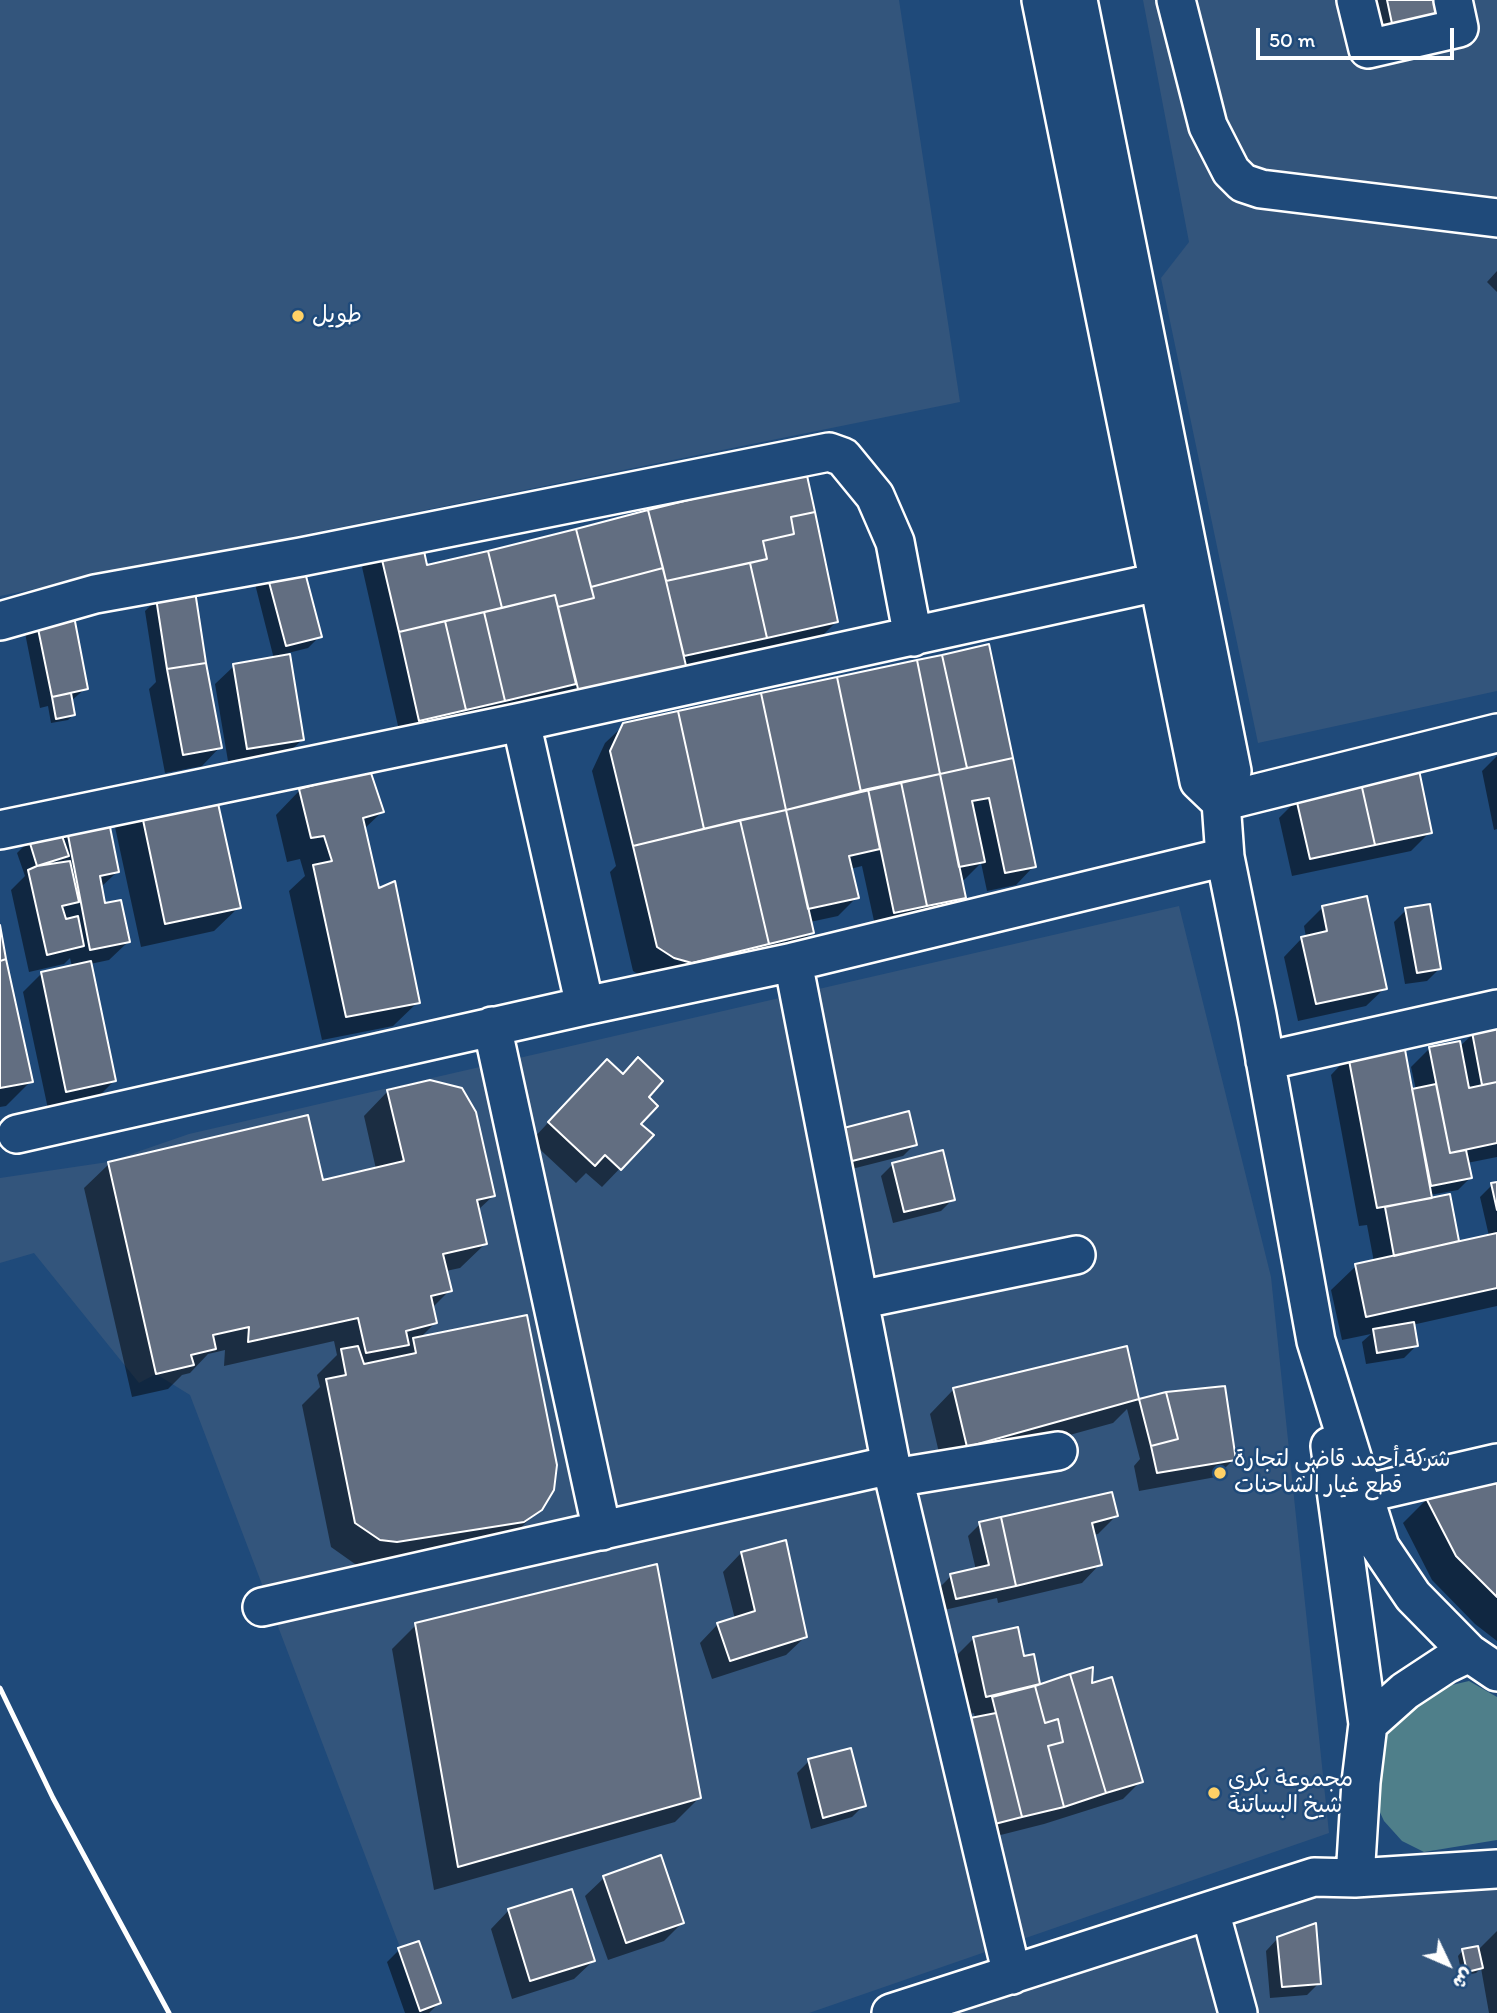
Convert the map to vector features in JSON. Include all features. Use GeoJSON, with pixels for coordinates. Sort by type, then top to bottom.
{"type":"FeatureCollection","features":[{"type":"Feature","properties":{"kind":"street"},"geometry":{"type":"LineString","coordinates":[[1041,0],[1199,781],[1221,802]]}},
{"type":"Feature","properties":{"kind":"street"},"geometry":{"type":"LineString","coordinates":[[1079,0],[1232,771],[1221,802],[1225,857],[1315,1341],[1368,1724],[1355,1878]]}},
{"type":"Feature","properties":{"kind":"street"},"geometry":{"type":"LineString","coordinates":[[1176,0],[1208,126],[1231,171],[1243,183],[1261,189],[1497,218]]}},
{"type":"Feature","properties":{"kind":"street"},"geometry":{"type":"LineString","coordinates":[[1356,0],[1368,49],[1459,28],[1453,0]]}},
{"type":"Feature","properties":{"kind":"street"},"geometry":{"type":"LineString","coordinates":[[0,621],[95,594],[314,554],[829,452],[843,457],[874,496],[895,542],[913,637]]}},
{"type":"Feature","properties":{"kind":"street"},"geometry":{"type":"LineString","coordinates":[[0,830],[521,722],[1158,582]]}},
{"type":"Feature","properties":{"kind":"street"},"geometry":{"type":"LineString","coordinates":[[521,722],[585,1006]]}},
{"type":"Feature","properties":{"kind":"street"},"geometry":{"type":"LineString","coordinates":[[1221,802],[1497,733]]}},
{"type":"Feature","properties":{"kind":"street"},"geometry":{"type":"LineString","coordinates":[[17,1134],[492,1026],[793,962],[1225,857]]}},
{"type":"Feature","properties":{"kind":"street"},"geometry":{"type":"LineString","coordinates":[[793,962],[893,1472],[1012,1975]]}},
{"type":"Feature","properties":{"kind":"street"},"geometry":{"type":"LineString","coordinates":[[1265,1061],[1497,1009]]}},
{"type":"Feature","properties":{"kind":"street"},"geometry":{"type":"LineString","coordinates":[[492,1026],[602,1531]]}},
{"type":"Feature","properties":{"kind":"street"},"geometry":{"type":"LineString","coordinates":[[859,1300],[1076,1255]]}},
{"type":"Feature","properties":{"kind":"street"},"geometry":{"type":"LineString","coordinates":[[1315,1341],[1380,1547],[1413,1596],[1483,1663]]}},
{"type":"Feature","properties":{"kind":"street"},"geometry":{"type":"LineString","coordinates":[[262,1606],[602,1531],[893,1472],[1058,1451]]}},
{"type":"Feature","properties":{"kind":"street"},"geometry":{"type":"LineString","coordinates":[[1363,1494],[1497,1463]]}},
{"type":"Feature","properties":{"kind":"street"},"geometry":{"type":"LineString","coordinates":[[1368,1724],[1405,1691],[1446,1664],[1483,1663]]}},
{"type":"Feature","properties":{"kind":"street"},"geometry":{"type":"LineString","coordinates":[[891,2013],[1314,1877],[1355,1878],[1497,1869]]}},
{"type":"Feature","properties":{"kind":"street"},"geometry":{"type":"LineString","coordinates":[[1210,1910],[1238,2013]]}},
{"type":"Feature","properties":{"kind":"shaded area"},"geometry":{"type":"Polygon","coordinates":[[[0,0],[899,0],[960,402],[0,596],[0,0]]]}},
{"type":"Feature","properties":{"kind":"shaded area"},"geometry":{"type":"Polygon","coordinates":[[[1143,0],[1497,0],[1497,691],[1258,743],[1161,278],[1189,242],[1143,0]]]}},
{"type":"Feature","properties":{"kind":"shaded area"},"geometry":{"type":"Polygon","coordinates":[[[1179,906],[1271,1277],[1329,1833],[809,2013],[425,2013],[190,1395],[156,1374],[139,1383],[34,1253],[0,1263],[0,1178],[108,1162],[189,1134],[1179,906]]]}},
{"type":"Feature","properties":{"kind":"shaded area"},"geometry":{"type":"Polygon","coordinates":[[[1497,1882],[1497,2013],[950,2013],[1319,1897],[1497,1882]]]}},
{"type":"Feature","properties":{"kind":"green space"},"geometry":{"type":"Polygon","coordinates":[[[1469,1681],[1497,1697],[1497,1840],[1424,1852],[1402,1841],[1384,1821],[1371,1793],[1386,1730],[1411,1704],[1439,1688],[1469,1681]]]}},
{"type":"Feature","properties":{"kind":"building"},"geometry":{"type":"Polygon","coordinates":[[[1387,0],[1446,0],[1450,21],[1394,33],[1387,0]]]}},
{"type":"Feature","properties":{"kind":"building"},"geometry":{"type":"Polygon","coordinates":[[[806,471],[815,512],[791,517],[794,534],[763,541],[767,559],[666,581],[648,510],[806,471]]]}},
{"type":"Feature","properties":{"kind":"building"},"geometry":{"type":"Polygon","coordinates":[[[648,510],[663,568],[591,587],[576,529],[648,510]]]}},
{"type":"Feature","properties":{"kind":"building"},"geometry":{"type":"Polygon","coordinates":[[[815,512],[838,622],[767,638],[750,563],[767,559],[763,541],[794,534],[791,517],[815,512]]]}},
{"type":"Feature","properties":{"kind":"building"},"geometry":{"type":"Polygon","coordinates":[[[576,529],[594,598],[558,607],[555,595],[502,608],[488,551],[576,529]]]}},
{"type":"Feature","properties":{"kind":"building"},"geometry":{"type":"Polygon","coordinates":[[[421,537],[427,565],[488,551],[502,608],[399,632],[379,547],[421,537]]]}},
{"type":"Feature","properties":{"kind":"building"},"geometry":{"type":"Polygon","coordinates":[[[301,557],[322,637],[286,646],[265,567],[301,557]]]}},
{"type":"Feature","properties":{"kind":"building"},"geometry":{"type":"Polygon","coordinates":[[[750,563],[767,638],[684,656],[666,581],[750,563]]]}},
{"type":"Feature","properties":{"kind":"building"},"geometry":{"type":"Polygon","coordinates":[[[663,568],[687,670],[580,697],[558,607],[594,598],[591,587],[663,568]]]}},
{"type":"Feature","properties":{"kind":"building"},"geometry":{"type":"Polygon","coordinates":[[[195,591],[206,663],[167,669],[156,598],[195,591]]]}},
{"type":"Feature","properties":{"kind":"building"},"geometry":{"type":"Polygon","coordinates":[[[555,595],[576,684],[505,701],[484,612],[555,595]]]}},
{"type":"Feature","properties":{"kind":"building"},"geometry":{"type":"Polygon","coordinates":[[[73,611],[88,689],[52,697],[36,619],[73,611]]]}},
{"type":"Feature","properties":{"kind":"building"},"geometry":{"type":"Polygon","coordinates":[[[484,612],[505,701],[466,710],[445,621],[484,612]]]}},
{"type":"Feature","properties":{"kind":"building"},"geometry":{"type":"Polygon","coordinates":[[[445,621],[466,710],[419,721],[399,632],[445,621]]]}},
{"type":"Feature","properties":{"kind":"building"},"geometry":{"type":"Polygon","coordinates":[[[989,644],[1013,758],[967,768],[942,655],[989,644]]]}},
{"type":"Feature","properties":{"kind":"building"},"geometry":{"type":"Polygon","coordinates":[[[290,654],[304,740],[247,749],[233,664],[290,654]]]}},
{"type":"Feature","properties":{"kind":"building"},"geometry":{"type":"Polygon","coordinates":[[[942,655],[967,768],[940,774],[917,660],[942,655]]]}},
{"type":"Feature","properties":{"kind":"building"},"geometry":{"type":"Polygon","coordinates":[[[917,660],[940,774],[861,792],[837,677],[917,660]]]}},
{"type":"Feature","properties":{"kind":"building"},"geometry":{"type":"Polygon","coordinates":[[[206,663],[222,748],[183,755],[167,669],[206,663]]]}},
{"type":"Feature","properties":{"kind":"building"},"geometry":{"type":"Polygon","coordinates":[[[837,677],[861,792],[786,810],[761,693],[837,677]]]}},
{"type":"Feature","properties":{"kind":"building"},"geometry":{"type":"Polygon","coordinates":[[[71,693],[75,715],[56,719],[52,697],[71,693]]]}},
{"type":"Feature","properties":{"kind":"building"},"geometry":{"type":"Polygon","coordinates":[[[761,693],[786,810],[704,829],[678,711],[761,693]]]}},
{"type":"Feature","properties":{"kind":"building"},"geometry":{"type":"Polygon","coordinates":[[[678,711],[704,829],[633,846],[610,751],[623,723],[678,711]]]}},
{"type":"Feature","properties":{"kind":"building"},"geometry":{"type":"Polygon","coordinates":[[[1013,758],[1036,867],[1005,873],[989,798],[972,801],[985,862],[959,867],[940,774],[1013,758]]]}},
{"type":"Feature","properties":{"kind":"building"},"geometry":{"type":"Polygon","coordinates":[[[370,770],[384,812],[363,818],[379,888],[395,881],[420,1003],[346,1017],[313,865],[332,861],[324,836],[311,838],[299,789],[370,770]]]}},
{"type":"Feature","properties":{"kind":"building"},"geometry":{"type":"Polygon","coordinates":[[[1419,770],[1432,833],[1375,845],[1361,783],[1419,770]]]}},
{"type":"Feature","properties":{"kind":"building"},"geometry":{"type":"Polygon","coordinates":[[[940,774],[966,898],[927,906],[901,782],[940,774]]]}},
{"type":"Feature","properties":{"kind":"building"},"geometry":{"type":"Polygon","coordinates":[[[901,782],[927,906],[894,913],[868,789],[901,782]]]}},
{"type":"Feature","properties":{"kind":"building"},"geometry":{"type":"Polygon","coordinates":[[[1361,783],[1375,845],[1310,859],[1296,798],[1361,783]]]}},
{"type":"Feature","properties":{"kind":"building"},"geometry":{"type":"Polygon","coordinates":[[[214,785],[241,908],[165,924],[139,801],[214,785]]]}},
{"type":"Feature","properties":{"kind":"building"},"geometry":{"type":"Polygon","coordinates":[[[868,789],[880,849],[849,856],[859,898],[808,909],[786,810],[868,789]]]}},
{"type":"Feature","properties":{"kind":"building"},"geometry":{"type":"Polygon","coordinates":[[[786,810],[814,933],[769,944],[740,820],[786,810]]]}},
{"type":"Feature","properties":{"kind":"building"},"geometry":{"type":"Polygon","coordinates":[[[740,820],[769,944],[692,963],[674,958],[657,947],[633,846],[740,820]]]}},
{"type":"Feature","properties":{"kind":"building"},"geometry":{"type":"Polygon","coordinates":[[[109,822],[119,872],[100,876],[105,903],[121,900],[130,942],[90,950],[67,830],[109,822]]]}},
{"type":"Feature","properties":{"kind":"building"},"geometry":{"type":"Polygon","coordinates":[[[60,830],[69,856],[37,866],[29,840],[60,830]]]}},
{"type":"Feature","properties":{"kind":"building"},"geometry":{"type":"Polygon","coordinates":[[[70,861],[79,902],[62,906],[66,919],[78,916],[84,946],[47,955],[28,870],[70,861]]]}},
{"type":"Feature","properties":{"kind":"building"},"geometry":{"type":"Polygon","coordinates":[[[1367,896],[1387,989],[1316,1004],[1301,937],[1327,931],[1322,906],[1367,896]]]}},
{"type":"Feature","properties":{"kind":"building"},"geometry":{"type":"Polygon","coordinates":[[[1430,904],[1441,969],[1417,973],[1405,908],[1430,904]]]}},
{"type":"Feature","properties":{"kind":"building"},"geometry":{"type":"Polygon","coordinates":[[[0,925],[6,959],[0,961],[0,925]]]}},
{"type":"Feature","properties":{"kind":"building"},"geometry":{"type":"Polygon","coordinates":[[[6,959],[33,1082],[0,1088],[0,961],[6,959]]]}},
{"type":"Feature","properties":{"kind":"building"},"geometry":{"type":"Polygon","coordinates":[[[91,961],[116,1081],[66,1092],[41,972],[91,961]]]}},
{"type":"Feature","properties":{"kind":"building"},"geometry":{"type":"Polygon","coordinates":[[[1497,1027],[1497,1082],[1482,1085],[1472,1032],[1497,1027]]]}},
{"type":"Feature","properties":{"kind":"building"},"geometry":{"type":"Polygon","coordinates":[[[1460,1041],[1469,1088],[1497,1082],[1497,1143],[1450,1153],[1429,1047],[1460,1041]]]}},
{"type":"Feature","properties":{"kind":"building"},"geometry":{"type":"Polygon","coordinates":[[[1404,1044],[1432,1198],[1377,1208],[1348,1055],[1404,1044]]]}},
{"type":"Feature","properties":{"kind":"building"},"geometry":{"type":"Polygon","coordinates":[[[638,1057],[663,1081],[649,1097],[658,1106],[641,1124],[654,1135],[621,1170],[605,1155],[595,1166],[548,1122],[607,1059],[623,1074],[638,1057]]]}},
{"type":"Feature","properties":{"kind":"building"},"geometry":{"type":"Polygon","coordinates":[[[430,1080],[462,1088],[476,1112],[495,1196],[477,1200],[487,1244],[443,1254],[452,1291],[431,1296],[437,1323],[406,1331],[409,1345],[366,1353],[358,1318],[248,1342],[249,1327],[213,1335],[216,1349],[191,1355],[194,1365],[156,1374],[108,1162],[308,1115],[323,1180],[404,1161],[387,1090],[430,1080]]]}},
{"type":"Feature","properties":{"kind":"building"},"geometry":{"type":"Polygon","coordinates":[[[1436,1084],[1450,1153],[1466,1150],[1472,1178],[1431,1186],[1412,1089],[1436,1084]]]}},
{"type":"Feature","properties":{"kind":"building"},"geometry":{"type":"Polygon","coordinates":[[[909,1111],[917,1145],[844,1163],[836,1130],[909,1111]]]}},
{"type":"Feature","properties":{"kind":"building"},"geometry":{"type":"Polygon","coordinates":[[[943,1150],[955,1200],[904,1212],[892,1163],[943,1150]]]}},
{"type":"Feature","properties":{"kind":"building"},"geometry":{"type":"Polygon","coordinates":[[[1497,1182],[1497,1210],[1491,1183],[1497,1182]]]}},
{"type":"Feature","properties":{"kind":"building"},"geometry":{"type":"Polygon","coordinates":[[[1450,1194],[1459,1241],[1394,1256],[1385,1207],[1450,1194]]]}},
{"type":"Feature","properties":{"kind":"building"},"geometry":{"type":"Polygon","coordinates":[[[1497,1233],[1497,1288],[1366,1317],[1355,1264],[1497,1233]]]}},
{"type":"Feature","properties":{"kind":"building"},"geometry":{"type":"Polygon","coordinates":[[[527,1315],[557,1465],[554,1490],[542,1510],[524,1522],[397,1542],[380,1540],[355,1523],[326,1379],[346,1375],[341,1349],[358,1346],[364,1364],[416,1353],[413,1338],[527,1315]]]}},
{"type":"Feature","properties":{"kind":"building"},"geometry":{"type":"Polygon","coordinates":[[[1414,1322],[1418,1346],[1377,1353],[1373,1329],[1414,1322]]]}},
{"type":"Feature","properties":{"kind":"building"},"geometry":{"type":"Polygon","coordinates":[[[1127,1346],[1139,1399],[967,1447],[953,1388],[1127,1346]]]}},
{"type":"Feature","properties":{"kind":"building"},"geometry":{"type":"Polygon","coordinates":[[[1225,1386],[1236,1460],[1157,1473],[1151,1446],[1178,1439],[1166,1392],[1225,1386]]]}},
{"type":"Feature","properties":{"kind":"building"},"geometry":{"type":"Polygon","coordinates":[[[1166,1392],[1178,1439],[1151,1446],[1139,1399],[1166,1392]]]}},
{"type":"Feature","properties":{"kind":"building"},"geometry":{"type":"Polygon","coordinates":[[[1497,1483],[1497,1597],[1456,1556],[1426,1498],[1497,1483]]]}},
{"type":"Feature","properties":{"kind":"building"},"geometry":{"type":"Polygon","coordinates":[[[1112,1492],[1118,1516],[1092,1523],[1102,1565],[1016,1586],[1001,1517],[1112,1492]]]}},
{"type":"Feature","properties":{"kind":"building"},"geometry":{"type":"Polygon","coordinates":[[[1001,1517],[1016,1586],[956,1599],[950,1574],[989,1565],[979,1522],[1001,1517]]]}},
{"type":"Feature","properties":{"kind":"building"},"geometry":{"type":"Polygon","coordinates":[[[786,1540],[807,1637],[730,1661],[717,1623],[755,1611],[741,1552],[786,1540]]]}},
{"type":"Feature","properties":{"kind":"building"},"geometry":{"type":"Polygon","coordinates":[[[657,1564],[701,1798],[458,1867],[415,1623],[657,1564]]]}},
{"type":"Feature","properties":{"kind":"building"},"geometry":{"type":"Polygon","coordinates":[[[1018,1627],[1024,1656],[1034,1654],[1040,1684],[986,1697],[973,1637],[1018,1627]]]}},
{"type":"Feature","properties":{"kind":"building"},"geometry":{"type":"Polygon","coordinates":[[[1093,1667],[1092,1683],[1112,1677],[1143,1782],[1106,1793],[1070,1674],[1093,1667]]]}},
{"type":"Feature","properties":{"kind":"building"},"geometry":{"type":"Polygon","coordinates":[[[1070,1674],[1106,1793],[1064,1807],[1048,1746],[1063,1742],[1058,1719],[1045,1723],[1035,1686],[1070,1674]]]}},
{"type":"Feature","properties":{"kind":"building"},"geometry":{"type":"Polygon","coordinates":[[[1035,1686],[1045,1723],[1058,1719],[1063,1742],[1048,1746],[1064,1807],[1022,1817],[992,1697],[1035,1686]]]}},
{"type":"Feature","properties":{"kind":"building"},"geometry":{"type":"Polygon","coordinates":[[[996,1713],[1022,1817],[987,1826],[960,1720],[996,1713]]]}},
{"type":"Feature","properties":{"kind":"building"},"geometry":{"type":"Polygon","coordinates":[[[851,1748],[866,1806],[823,1818],[808,1759],[851,1748]]]}},
{"type":"Feature","properties":{"kind":"building"},"geometry":{"type":"Polygon","coordinates":[[[661,1855],[684,1923],[626,1943],[603,1876],[661,1855]]]}},
{"type":"Feature","properties":{"kind":"building"},"geometry":{"type":"Polygon","coordinates":[[[572,1889],[595,1961],[530,1981],[508,1909],[572,1889]]]}},
{"type":"Feature","properties":{"kind":"building"},"geometry":{"type":"Polygon","coordinates":[[[1316,1923],[1321,1984],[1282,1987],[1277,1937],[1316,1923]]]}},
{"type":"Feature","properties":{"kind":"building"},"geometry":{"type":"Polygon","coordinates":[[[419,1941],[441,2003],[420,2011],[398,1948],[419,1941]]]}},
{"type":"Feature","properties":{"kind":"building"},"geometry":{"type":"Polygon","coordinates":[[[1478,1946],[1483,1968],[1467,1972],[1462,1949],[1478,1946]]]}},
{"type":"Feature","properties":{"kind":"railway"},"geometry":{"type":"LineString","coordinates":[[0,1688],[53,1798],[169,2013]]}},
{"type":"Feature","properties":{"kind":"place","name":"طويل"},"geometry":{"type":"Point","coordinates":[298,316]}},
{"type":"Feature","properties":{"kind":"place","name":"شركة أحمد قاضي لتجارة قطع غيار الشاحنات"},"geometry":{"type":"Point","coordinates":[1220,1473]}},
{"type":"Feature","properties":{"kind":"place","name":"مجموعة بكري شيخ البساتنة"},"geometry":{"type":"Point","coordinates":[1214,1793]}}]}
